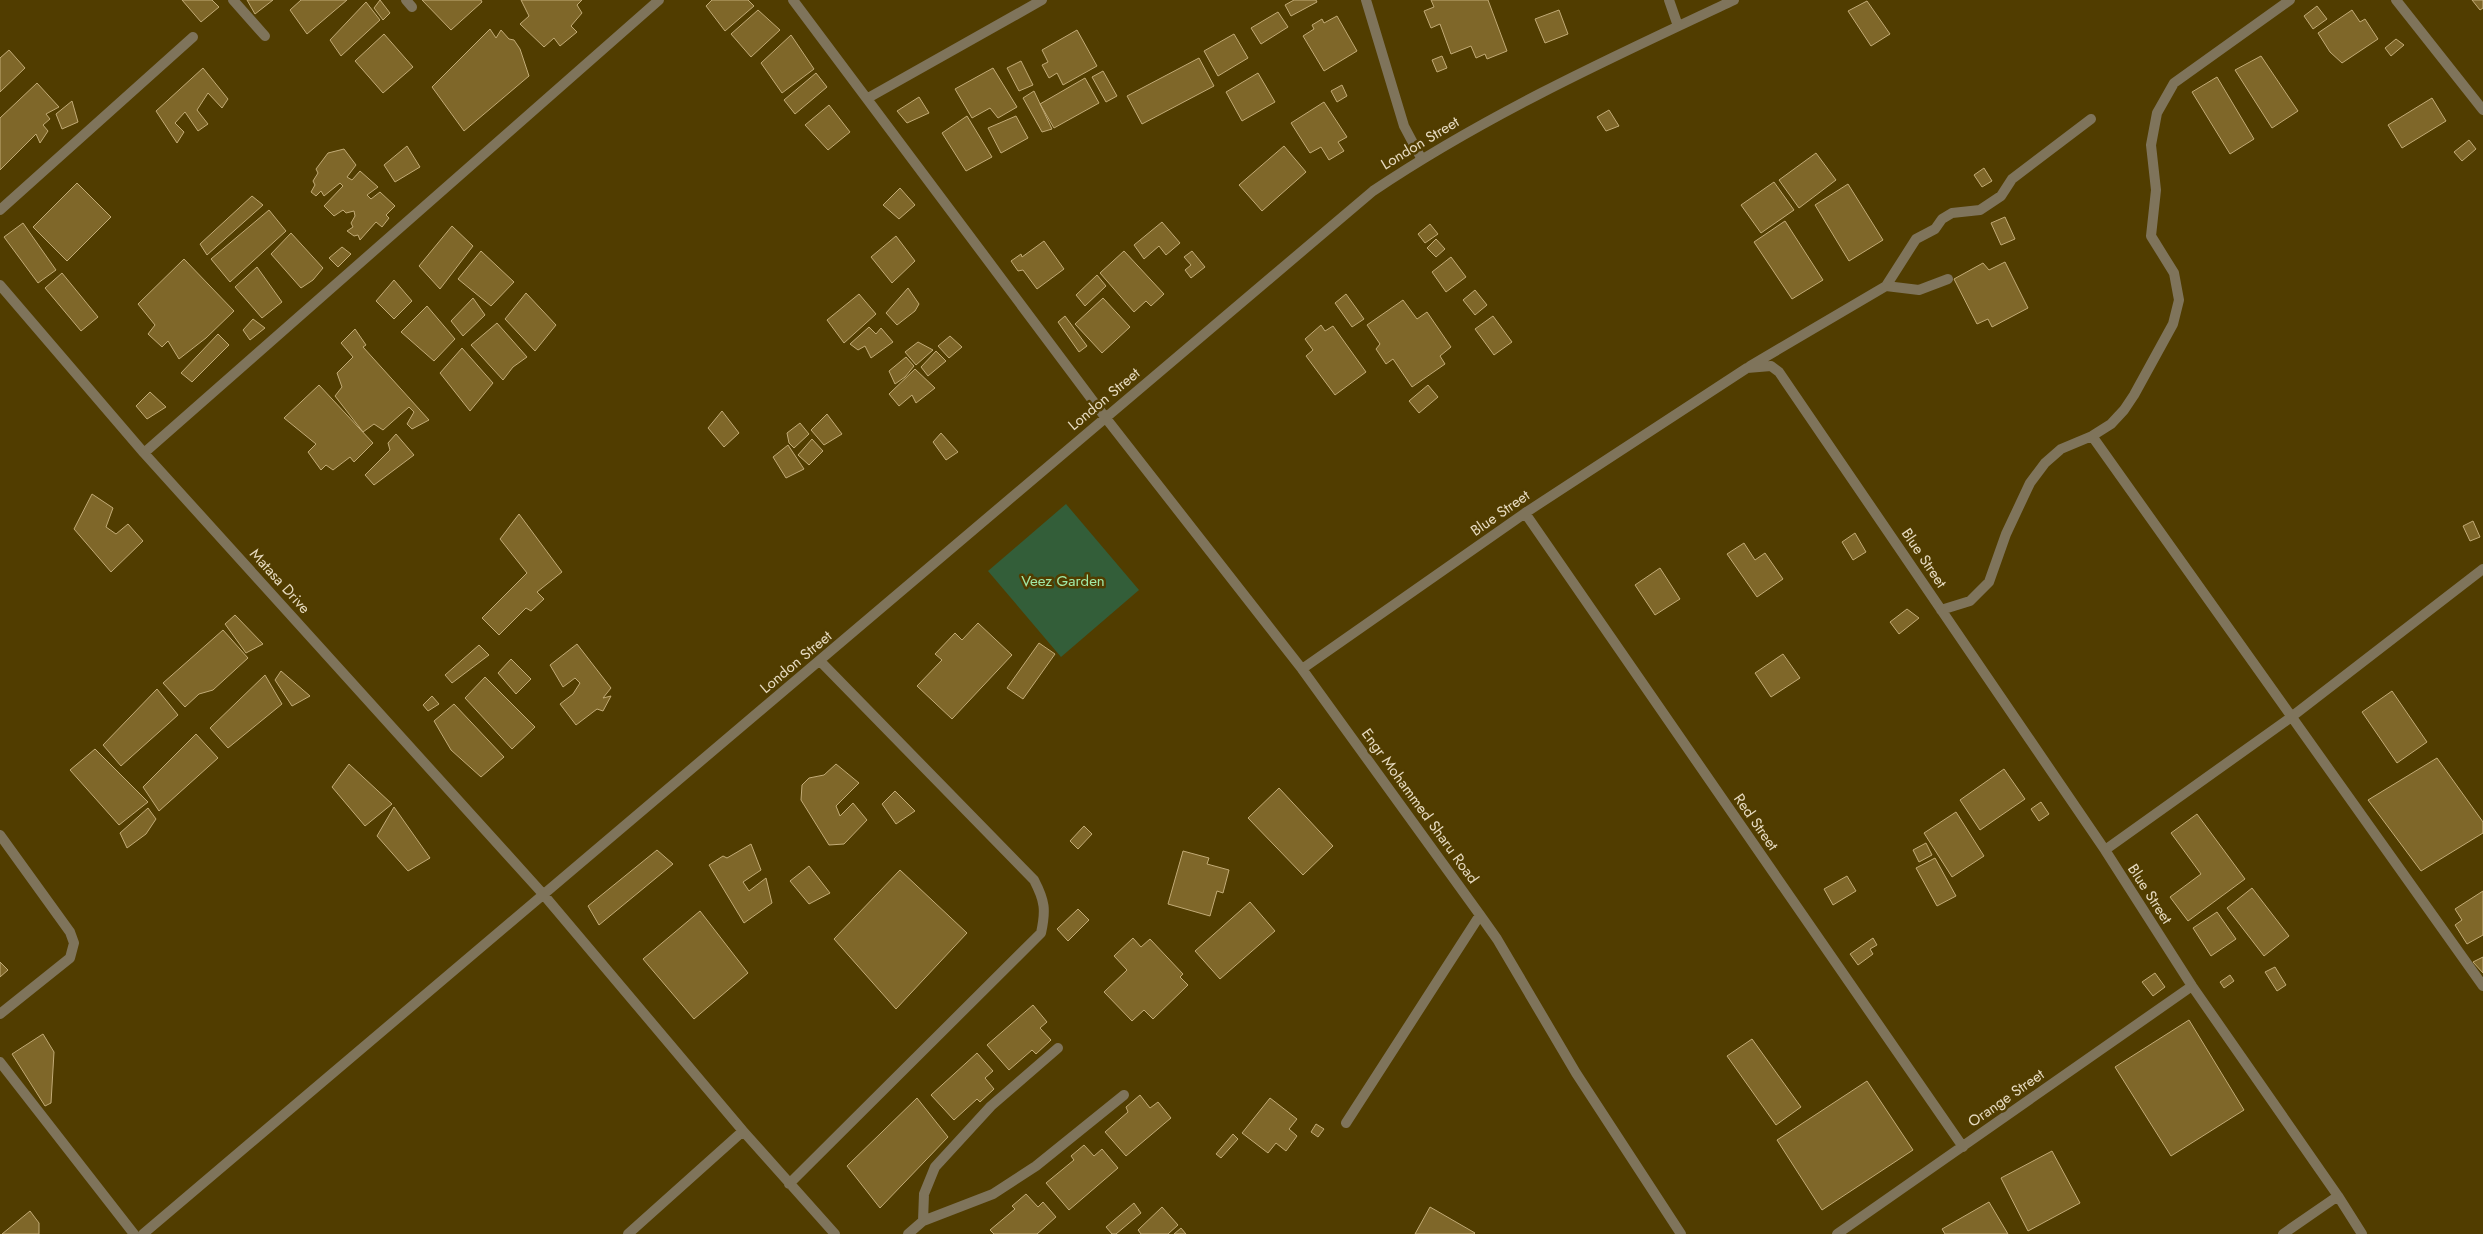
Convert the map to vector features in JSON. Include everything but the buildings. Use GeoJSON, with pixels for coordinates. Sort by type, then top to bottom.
{"type":"FeatureCollection","features":[{"type":"Feature","properties":{"kind":"street"},"geometry":{"type":"LineString","coordinates":[[233,0],[265,36]]}},
{"type":"Feature","properties":{"kind":"street"},"geometry":{"type":"LineString","coordinates":[[144,453],[659,0]]}},
{"type":"Feature","properties":{"kind":"street","name":"Engr Mohammed Sharu Road"},"geometry":{"type":"LineString","coordinates":[[793,0],[1105,417],[1302,669],[1480,915],[1497,939],[1576,1073],[1681,1234]]}},
{"type":"Feature","properties":{"kind":"street"},"geometry":{"type":"LineString","coordinates":[[868,98],[1042,0]]}},
{"type":"Feature","properties":{"kind":"street"},"geometry":{"type":"LineString","coordinates":[[1366,0],[1404,126],[1422,158]]}},
{"type":"Feature","properties":{"kind":"street"},"geometry":{"type":"LineString","coordinates":[[1669,0],[1678,26]]}},
{"type":"Feature","properties":{"kind":"street","name":"London Street"},"geometry":{"type":"LineString","coordinates":[[143,1234],[1373,191],[1422,158],[1488,120],[1734,0]]}},
{"type":"Feature","properties":{"kind":"street"},"geometry":{"type":"LineString","coordinates":[[1941,610],[1970,601],[1989,582],[2006,534],[2030,483],[2045,463],[2061,449],[2092,436],[2111,424],[2124,410],[2172,324],[2179,300],[2174,273],[2151,236],[2156,190],[2151,145],[2157,113],[2174,83],[2290,0]]}},
{"type":"Feature","properties":{"kind":"street"},"geometry":{"type":"LineString","coordinates":[[2399,1],[2483,110]]}},
{"type":"Feature","properties":{"kind":"street"},"geometry":{"type":"LineString","coordinates":[[0,210],[193,37]]}},
{"type":"Feature","properties":{"kind":"street"},"geometry":{"type":"LineString","coordinates":[[1747,368],[1886,286],[1916,238],[1935,229],[1942,219],[1952,214],[1980,210],[2001,196],[2012,179],[2091,119]]}},
{"type":"Feature","properties":{"kind":"street"},"geometry":{"type":"LineString","coordinates":[[1886,286],[1919,290],[1948,279]]}},
{"type":"Feature","properties":{"kind":"street","name":"Matasa Drive"},"geometry":{"type":"LineString","coordinates":[[0,285],[144,453],[543,894],[743,1131],[834,1234]]}},
{"type":"Feature","properties":{"kind":"street","name":"Blue Street"},"geometry":{"type":"LineString","coordinates":[[1302,669],[1525,514],[1747,368],[1771,366],[1779,372],[2105,850],[2192,986],[2338,1196],[2362,1234]]}},
{"type":"Feature","properties":{"kind":"street"},"geometry":{"type":"LineString","coordinates":[[2092,436],[2290,718],[2483,986]]}},
{"type":"Feature","properties":{"kind":"street","name":"Red Street"},"geometry":{"type":"LineString","coordinates":[[1525,514],[1963,1147]]}},
{"type":"Feature","properties":{"kind":"street"},"geometry":{"type":"LineString","coordinates":[[2105,850],[2290,718],[2483,569]]}},
{"type":"Feature","properties":{"kind":"street"},"geometry":{"type":"LineString","coordinates":[[789,1184],[1040,933],[1045,916],[1044,898],[1034,880],[820,661]]}},
{"type":"Feature","properties":{"kind":"street"},"geometry":{"type":"LineString","coordinates":[[0,835],[70,932],[74,943],[70,958],[0,1014]]}},
{"type":"Feature","properties":{"kind":"street"},"geometry":{"type":"LineString","coordinates":[[1346,1123],[1480,915]]}},
{"type":"Feature","properties":{"kind":"street","name":"Orange Street"},"geometry":{"type":"LineString","coordinates":[[1837,1234],[2192,986]]}},
{"type":"Feature","properties":{"kind":"street"},"geometry":{"type":"LineString","coordinates":[[923,1221],[924,1194],[935,1167],[991,1106],[1058,1048]]}},
{"type":"Feature","properties":{"kind":"street"},"geometry":{"type":"LineString","coordinates":[[0,1062],[134,1234]]}},
{"type":"Feature","properties":{"kind":"street"},"geometry":{"type":"LineString","coordinates":[[908,1234],[923,1221],[993,1194],[1036,1166],[1124,1095]]}},
{"type":"Feature","properties":{"kind":"street"},"geometry":{"type":"LineString","coordinates":[[628,1234],[743,1131]]}},
{"type":"Feature","properties":{"kind":"street"},"geometry":{"type":"LineString","coordinates":[[2283,1234],[2338,1196]]}},
{"type":"Feature","properties":{"kind":"green space","name":"Veez Garden"},"geometry":{"type":"Polygon","coordinates":[[[1066,504],[1139,590],[1061,657],[988,571],[1066,504]]]}}]}
